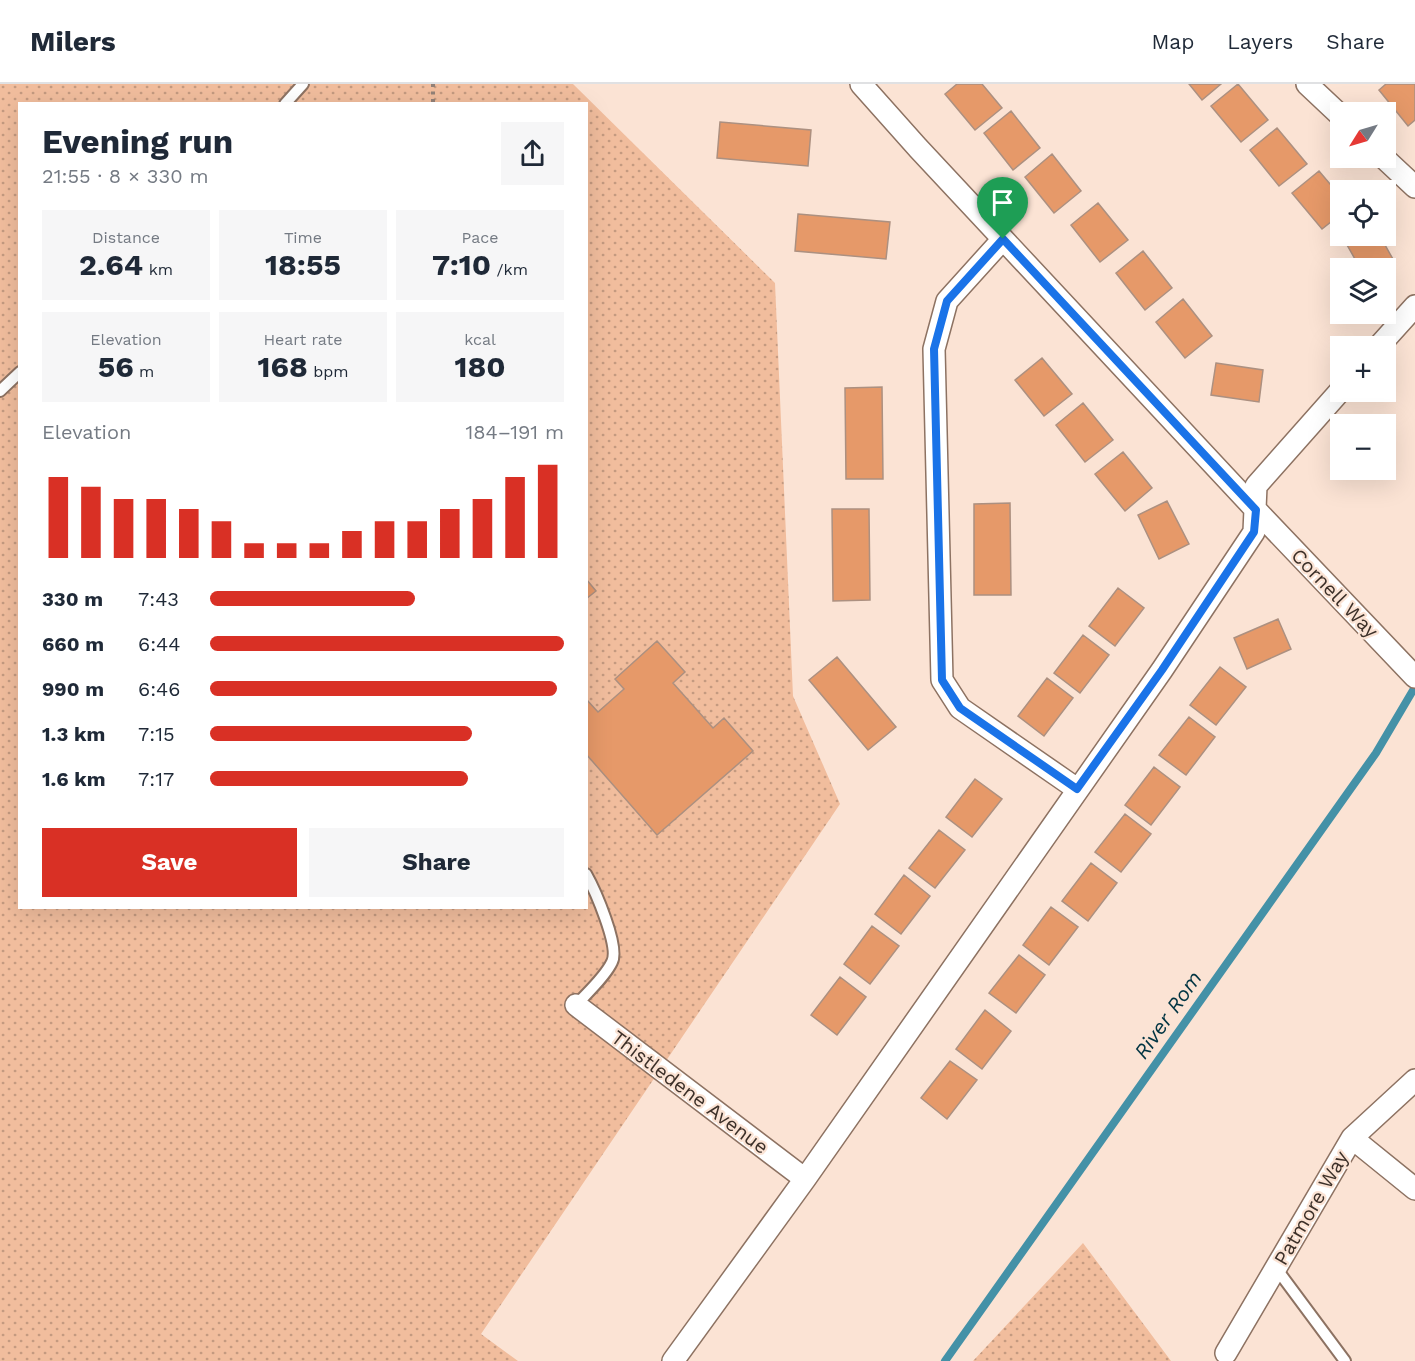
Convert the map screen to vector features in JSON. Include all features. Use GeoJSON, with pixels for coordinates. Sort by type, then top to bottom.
{"type":"FeatureCollection","features":[{"type":"Feature","properties":{"kind":"street","name":"Cornell Way"},"geometry":{"type":"LineString","coordinates":[[861,84],[1256,510],[1411,673]]}},
{"type":"Feature","properties":{"kind":"street"},"geometry":{"type":"LineString","coordinates":[[1307,84],[1330,106]]}},
{"type":"Feature","properties":{"kind":"street"},"geometry":{"type":"LineString","coordinates":[[1395,168],[1415,187]]}},
{"type":"Feature","properties":{"kind":"street"},"geometry":{"type":"LineString","coordinates":[[1003,239],[947,301],[934,349],[942,680],[960,708],[1077,789]]}},
{"type":"Feature","properties":{"kind":"street"},"geometry":{"type":"LineString","coordinates":[[1388,336],[1415,306]]}},
{"type":"Feature","properties":{"kind":"street"},"geometry":{"type":"LineString","coordinates":[[673,1361],[805,1179],[1162,670],[1254,532],[1256,486],[1330,402]]}},
{"type":"Feature","properties":{"kind":"street","name":"Thistledene Avenue"},"geometry":{"type":"LineString","coordinates":[[576,1005],[805,1179]]}},
{"type":"Feature","properties":{"kind":"street","name":"Patmore Way"},"geometry":{"type":"LineString","coordinates":[[1226,1353],[1352,1138],[1415,1080]]}},
{"type":"Feature","properties":{"kind":"street"},"geometry":{"type":"LineString","coordinates":[[1352,1138],[1415,1189]]}},
{"type":"Feature","properties":{"kind":"lane"},"geometry":{"type":"LineString","coordinates":[[287,102],[303,84]]}},
{"type":"Feature","properties":{"kind":"lane"},"geometry":{"type":"LineString","coordinates":[[0,391],[18,374]]}},
{"type":"Feature","properties":{"kind":"lane"},"geometry":{"type":"LineString","coordinates":[[576,1005],[606,973],[614,960],[613,940],[588,877]]}},
{"type":"Feature","properties":{"kind":"lane"},"geometry":{"type":"LineString","coordinates":[[1276,1268],[1345,1361]]}},
{"type":"Feature","properties":{"kind":"path"},"geometry":{"type":"LineString","coordinates":[[433,84],[433,102]]}},
{"type":"Feature","properties":{"kind":"shaded area"},"geometry":{"type":"Polygon","coordinates":[[[0,84],[573,84],[775,283],[793,696],[840,804],[481,1334],[518,1361],[0,1361],[0,84]]]}},
{"type":"Feature","properties":{"kind":"shaded area"},"geometry":{"type":"Polygon","coordinates":[[[1083,1243],[1171,1361],[973,1361],[1083,1243]]]}},
{"type":"Feature","properties":{"kind":"building"},"geometry":{"type":"Polygon","coordinates":[[[957,84],[982,84],[1002,108],[975,130],[945,94],[957,84]]]}},
{"type":"Feature","properties":{"kind":"building"},"geometry":{"type":"Polygon","coordinates":[[[1189,84],[1221,84],[1202,100],[1189,84]]]}},
{"type":"Feature","properties":{"kind":"building"},"geometry":{"type":"Polygon","coordinates":[[[1238,84],[1268,120],[1241,142],[1211,106],[1238,84]]]}},
{"type":"Feature","properties":{"kind":"building"},"geometry":{"type":"Polygon","coordinates":[[[1386,84],[1415,84],[1415,120],[1408,126],[1396,111],[1396,102],[1389,102],[1379,90],[1386,84]]]}},
{"type":"Feature","properties":{"kind":"building"},"geometry":{"type":"Polygon","coordinates":[[[1011,111],[1040,148],[1013,170],[984,133],[1011,111]]]}},
{"type":"Feature","properties":{"kind":"building"},"geometry":{"type":"Polygon","coordinates":[[[720,122],[811,130],[808,166],[717,158],[720,122]]]}},
{"type":"Feature","properties":{"kind":"building"},"geometry":{"type":"Polygon","coordinates":[[[1277,128],[1307,164],[1279,186],[1250,150],[1277,128]]]}},
{"type":"Feature","properties":{"kind":"building"},"geometry":{"type":"Polygon","coordinates":[[[1052,154],[1081,191],[1054,213],[1025,177],[1052,154]]]}},
{"type":"Feature","properties":{"kind":"building"},"geometry":{"type":"Polygon","coordinates":[[[1319,171],[1330,184],[1330,223],[1322,229],[1292,193],[1319,171]]]}},
{"type":"Feature","properties":{"kind":"building"},"geometry":{"type":"Polygon","coordinates":[[[1098,203],[1128,240],[1100,262],[1071,225],[1098,203]]]}},
{"type":"Feature","properties":{"kind":"building"},"geometry":{"type":"Polygon","coordinates":[[[798,214],[890,222],[886,259],[795,251],[798,214]]]}},
{"type":"Feature","properties":{"kind":"building"},"geometry":{"type":"Polygon","coordinates":[[[1348,246],[1386,246],[1392,258],[1354,258],[1348,246]]]}},
{"type":"Feature","properties":{"kind":"building"},"geometry":{"type":"Polygon","coordinates":[[[1143,251],[1172,288],[1145,310],[1116,273],[1143,251]]]}},
{"type":"Feature","properties":{"kind":"building"},"geometry":{"type":"Polygon","coordinates":[[[1183,299],[1212,336],[1185,358],[1156,322],[1183,299]]]}},
{"type":"Feature","properties":{"kind":"building"},"geometry":{"type":"Polygon","coordinates":[[[1042,358],[1072,394],[1044,416],[1015,380],[1042,358]]]}},
{"type":"Feature","properties":{"kind":"building"},"geometry":{"type":"Polygon","coordinates":[[[1216,363],[1263,370],[1259,402],[1211,395],[1216,363]]]}},
{"type":"Feature","properties":{"kind":"building"},"geometry":{"type":"Polygon","coordinates":[[[882,387],[883,479],[846,479],[845,388],[882,387]]]}},
{"type":"Feature","properties":{"kind":"building"},"geometry":{"type":"Polygon","coordinates":[[[1083,403],[1113,440],[1085,462],[1056,425],[1083,403]]]}},
{"type":"Feature","properties":{"kind":"building"},"geometry":{"type":"Polygon","coordinates":[[[1123,452],[1152,488],[1125,511],[1095,474],[1123,452]]]}},
{"type":"Feature","properties":{"kind":"building"},"geometry":{"type":"Polygon","coordinates":[[[1167,501],[1189,544],[1159,559],[1138,515],[1167,501]]]}},
{"type":"Feature","properties":{"kind":"building"},"geometry":{"type":"Polygon","coordinates":[[[1010,503],[1011,595],[974,595],[974,504],[1010,503]]]}},
{"type":"Feature","properties":{"kind":"building"},"geometry":{"type":"Polygon","coordinates":[[[832,509],[869,509],[870,600],[833,601],[832,509]]]}},
{"type":"Feature","properties":{"kind":"building"},"geometry":{"type":"Polygon","coordinates":[[[588,581],[596,591],[588,597],[588,581]]]}},
{"type":"Feature","properties":{"kind":"building"},"geometry":{"type":"Polygon","coordinates":[[[1118,588],[1144,608],[1115,646],[1089,626],[1118,588]]]}},
{"type":"Feature","properties":{"kind":"building"},"geometry":{"type":"Polygon","coordinates":[[[1278,619],[1291,649],[1247,669],[1234,638],[1278,619]]]}},
{"type":"Feature","properties":{"kind":"building"},"geometry":{"type":"Polygon","coordinates":[[[1083,635],[1109,655],[1080,693],[1054,673],[1083,635]]]}},
{"type":"Feature","properties":{"kind":"building"},"geometry":{"type":"Polygon","coordinates":[[[657,641],[685,672],[673,683],[713,728],[724,718],[753,751],[657,835],[588,756],[588,701],[598,712],[624,689],[615,679],[657,641]]]}},
{"type":"Feature","properties":{"kind":"building"},"geometry":{"type":"Polygon","coordinates":[[[837,657],[896,727],[868,750],[809,680],[837,657]]]}},
{"type":"Feature","properties":{"kind":"building"},"geometry":{"type":"Polygon","coordinates":[[[1220,667],[1246,687],[1216,725],[1190,705],[1220,667]]]}},
{"type":"Feature","properties":{"kind":"building"},"geometry":{"type":"Polygon","coordinates":[[[1047,678],[1073,698],[1044,736],[1018,716],[1047,678]]]}},
{"type":"Feature","properties":{"kind":"building"},"geometry":{"type":"Polygon","coordinates":[[[1189,717],[1215,737],[1186,775],[1159,755],[1189,717]]]}},
{"type":"Feature","properties":{"kind":"building"},"geometry":{"type":"Polygon","coordinates":[[[1154,767],[1180,787],[1151,825],[1125,805],[1154,767]]]}},
{"type":"Feature","properties":{"kind":"building"},"geometry":{"type":"Polygon","coordinates":[[[975,779],[1002,799],[972,837],[946,817],[975,779]]]}},
{"type":"Feature","properties":{"kind":"building"},"geometry":{"type":"Polygon","coordinates":[[[1125,814],[1151,834],[1121,872],[1095,852],[1125,814]]]}},
{"type":"Feature","properties":{"kind":"building"},"geometry":{"type":"Polygon","coordinates":[[[939,830],[965,850],[935,888],[909,868],[939,830]]]}},
{"type":"Feature","properties":{"kind":"building"},"geometry":{"type":"Polygon","coordinates":[[[1091,863],[1117,883],[1088,921],[1062,901],[1091,863]]]}},
{"type":"Feature","properties":{"kind":"building"},"geometry":{"type":"Polygon","coordinates":[[[904,875],[930,896],[901,934],[875,914],[904,875]]]}},
{"type":"Feature","properties":{"kind":"building"},"geometry":{"type":"Polygon","coordinates":[[[1051,907],[1078,927],[1049,965],[1023,945],[1051,907]]]}},
{"type":"Feature","properties":{"kind":"building"},"geometry":{"type":"Polygon","coordinates":[[[872,926],[899,946],[870,984],[844,964],[872,926]]]}},
{"type":"Feature","properties":{"kind":"building"},"geometry":{"type":"Polygon","coordinates":[[[1019,955],[1045,975],[1016,1013],[989,993],[1019,955]]]}},
{"type":"Feature","properties":{"kind":"building"},"geometry":{"type":"Polygon","coordinates":[[[840,977],[866,997],[837,1035],[811,1015],[840,977]]]}},
{"type":"Feature","properties":{"kind":"building"},"geometry":{"type":"Polygon","coordinates":[[[985,1010],[1011,1031],[982,1069],[956,1049],[985,1010]]]}},
{"type":"Feature","properties":{"kind":"building"},"geometry":{"type":"Polygon","coordinates":[[[950,1061],[977,1080],[947,1119],[921,1098],[950,1061]]]}},
{"type":"Feature","properties":{"kind":"waterway","name":"River Rom"},"geometry":{"type":"LineString","coordinates":[[945,1361],[1376,753],[1415,687]]}},
{"type":"Feature","properties":{"kind":"route"},"geometry":{"type":"LineString","coordinates":[[1003,239],[1256,510],[1254,532],[1162,670],[1077,789],[960,708],[942,680],[934,349],[947,301],[1003,239]]}}]}
